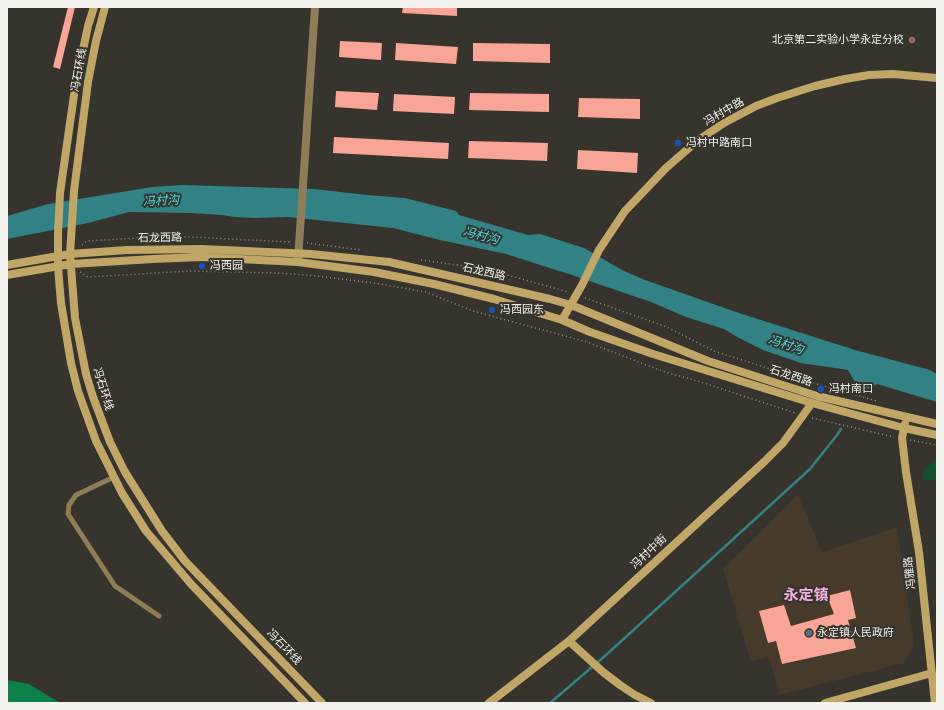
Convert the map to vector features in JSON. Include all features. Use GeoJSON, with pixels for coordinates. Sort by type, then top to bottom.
{"type":"FeatureCollection","features":[{"type":"Feature","properties":{"kind":"main road","name":"冯石环线"},"geometry":{"type":"LineString","coordinates":[[94,7],[88,26],[75,88],[60,193],[58,234],[58,267],[66,334],[78,391],[93,435],[114,478],[140,522],[180,571],[220,615],[305,703]]}},
{"type":"Feature","properties":{"kind":"main road","name":"冯石环线"},"geometry":{"type":"LineString","coordinates":[[105,7],[94,48],[88,82],[74,191],[70,254],[76,318],[89,382],[110,442],[138,494],[162,531],[185,561],[322,703]]}},
{"type":"Feature","properties":{"kind":"main road","name":"冯村中路"},"geometry":{"type":"LineString","coordinates":[[562,320],[582,285],[599,250],[625,211],[666,168],[697,141],[756,106],[815,86],[863,76],[893,74],[937,78]]}},
{"type":"Feature","properties":{"kind":"main road","name":"石龙西路"},"geometry":{"type":"LineString","coordinates":[[7,265],[70,254],[127,250],[202,249],[298,253],[388,262],[571,305],[708,361],[817,396],[937,424]]}},
{"type":"Feature","properties":{"kind":"main road","name":"石龙西路"},"geometry":{"type":"LineString","coordinates":[[7,275],[71,264],[201,257],[298,262],[374,272],[434,284],[494,299],[562,320],[590,332],[653,354],[812,403],[904,428],[937,435]]}},
{"type":"Feature","properties":{"kind":"main road","name":"冯村中街"},"geometry":{"type":"LineString","coordinates":[[489,703],[569,641],[766,461],[783,443],[812,403]]}},
{"type":"Feature","properties":{"kind":"main road","name":"冯雅路"},"geometry":{"type":"LineString","coordinates":[[908,417],[902,438],[919,552],[935,703]]}},
{"type":"Feature","properties":{"kind":"main road"},"geometry":{"type":"LineString","coordinates":[[569,641],[603,672],[635,695],[651,703]]}},
{"type":"Feature","properties":{"kind":"main road"},"geometry":{"type":"LineString","coordinates":[[825,703],[932,673]]}},
{"type":"Feature","properties":{"kind":"street"},"geometry":{"type":"LineString","coordinates":[[298,262],[315,7]]}},
{"type":"Feature","properties":{"kind":"lane"},"geometry":{"type":"LineString","coordinates":[[114,478],[76,495],[69,505],[68,514],[115,586],[159,616]]}},
{"type":"Feature","properties":{"kind":"path"},"geometry":{"type":"LineString","coordinates":[[71,264],[88,277],[190,271],[277,273],[374,283],[426,292],[473,311],[587,342],[662,371],[803,415],[885,436],[937,445]]}},
{"type":"Feature","properties":{"kind":"shaded area","name":"永定镇人民政府"},"geometry":{"type":"Polygon","coordinates":[[[798,495],[822,552],[897,527],[914,645],[904,663],[779,695],[769,657],[751,662],[723,569],[798,495]]]}},
{"type":"Feature","properties":{"kind":"green space"},"geometry":{"type":"Polygon","coordinates":[[[937,457],[937,482],[935,480],[924,481],[922,473],[937,457]]]}},
{"type":"Feature","properties":{"kind":"green space"},"geometry":{"type":"Polygon","coordinates":[[[7,680],[29,684],[60,703],[7,703],[7,680]]]}},
{"type":"Feature","properties":{"kind":"water","name":"冯村沟"},"geometry":{"type":"Polygon","coordinates":[[[182,185],[314,189],[405,198],[456,211],[459,215],[528,235],[540,234],[584,248],[622,270],[645,280],[739,313],[855,350],[930,370],[937,374],[937,402],[877,384],[869,389],[856,384],[848,370],[801,363],[763,350],[724,329],[686,317],[651,302],[572,275],[506,254],[393,228],[288,217],[254,218],[191,213],[129,212],[88,223],[7,239],[7,216],[48,204],[152,187],[182,185]]]}},
{"type":"Feature","properties":{"kind":"building"},"geometry":{"type":"Polygon","coordinates":[[[68,7],[75,7],[60,69],[53,67],[68,7]]]}},
{"type":"Feature","properties":{"kind":"building"},"geometry":{"type":"Polygon","coordinates":[[[403,7],[457,7],[457,16],[402,13],[403,7]]]}},
{"type":"Feature","properties":{"kind":"building"},"geometry":{"type":"Polygon","coordinates":[[[340,41],[382,43],[381,60],[339,57],[340,41]]]}},
{"type":"Feature","properties":{"kind":"building"},"geometry":{"type":"Polygon","coordinates":[[[396,43],[458,47],[456,64],[395,60],[396,43]]]}},
{"type":"Feature","properties":{"kind":"building"},"geometry":{"type":"Polygon","coordinates":[[[473,43],[550,44],[550,63],[473,61],[473,43]]]}},
{"type":"Feature","properties":{"kind":"building"},"geometry":{"type":"Polygon","coordinates":[[[336,91],[379,93],[377,110],[335,107],[336,91]]]}},
{"type":"Feature","properties":{"kind":"building"},"geometry":{"type":"Polygon","coordinates":[[[470,93],[549,94],[549,112],[469,110],[470,93]]]}},
{"type":"Feature","properties":{"kind":"building"},"geometry":{"type":"Polygon","coordinates":[[[394,94],[455,97],[454,114],[393,111],[394,94]]]}},
{"type":"Feature","properties":{"kind":"building"},"geometry":{"type":"Polygon","coordinates":[[[579,98],[640,99],[640,119],[578,117],[579,98]]]}},
{"type":"Feature","properties":{"kind":"building"},"geometry":{"type":"Polygon","coordinates":[[[334,137],[449,143],[448,159],[333,153],[334,137]]]}},
{"type":"Feature","properties":{"kind":"building"},"geometry":{"type":"Polygon","coordinates":[[[469,141],[548,143],[547,161],[468,158],[469,141]]]}},
{"type":"Feature","properties":{"kind":"building"},"geometry":{"type":"Polygon","coordinates":[[[578,150],[638,153],[637,173],[577,169],[578,150]]]}},
{"type":"Feature","properties":{"kind":"building","name":"永定镇人民政府"},"geometry":{"type":"Polygon","coordinates":[[[850,590],[856,618],[848,620],[856,648],[782,664],[776,641],[768,643],[759,611],[784,605],[791,626],[834,614],[827,596],[850,590]]]}},
{"type":"Feature","properties":{"kind":"waterway"},"geometry":{"type":"LineString","coordinates":[[550,703],[606,655],[810,469],[841,429]]}},
{"type":"Feature","properties":{"kind":"place","name":"北京第二实验小学永定分校"},"geometry":{"type":"Point","coordinates":[912,40]}},
{"type":"Feature","properties":{"kind":"place","name":"冯村中路南口"},"geometry":{"type":"Point","coordinates":[678,143]}},
{"type":"Feature","properties":{"kind":"place","name":"冯西园"},"geometry":{"type":"Point","coordinates":[202,266]}},
{"type":"Feature","properties":{"kind":"place","name":"冯西园东"},"geometry":{"type":"Point","coordinates":[492,310]}},
{"type":"Feature","properties":{"kind":"place","name":"冯村南口"},"geometry":{"type":"Point","coordinates":[821,389]}},
{"type":"Feature","properties":{"kind":"place","name":"永定镇人民政府"},"geometry":{"type":"Point","coordinates":[809,633]}},
{"type":"Feature","properties":{"kind":"district","name":"永定镇"},"geometry":{"type":"Point","coordinates":[806,596]}}]}
